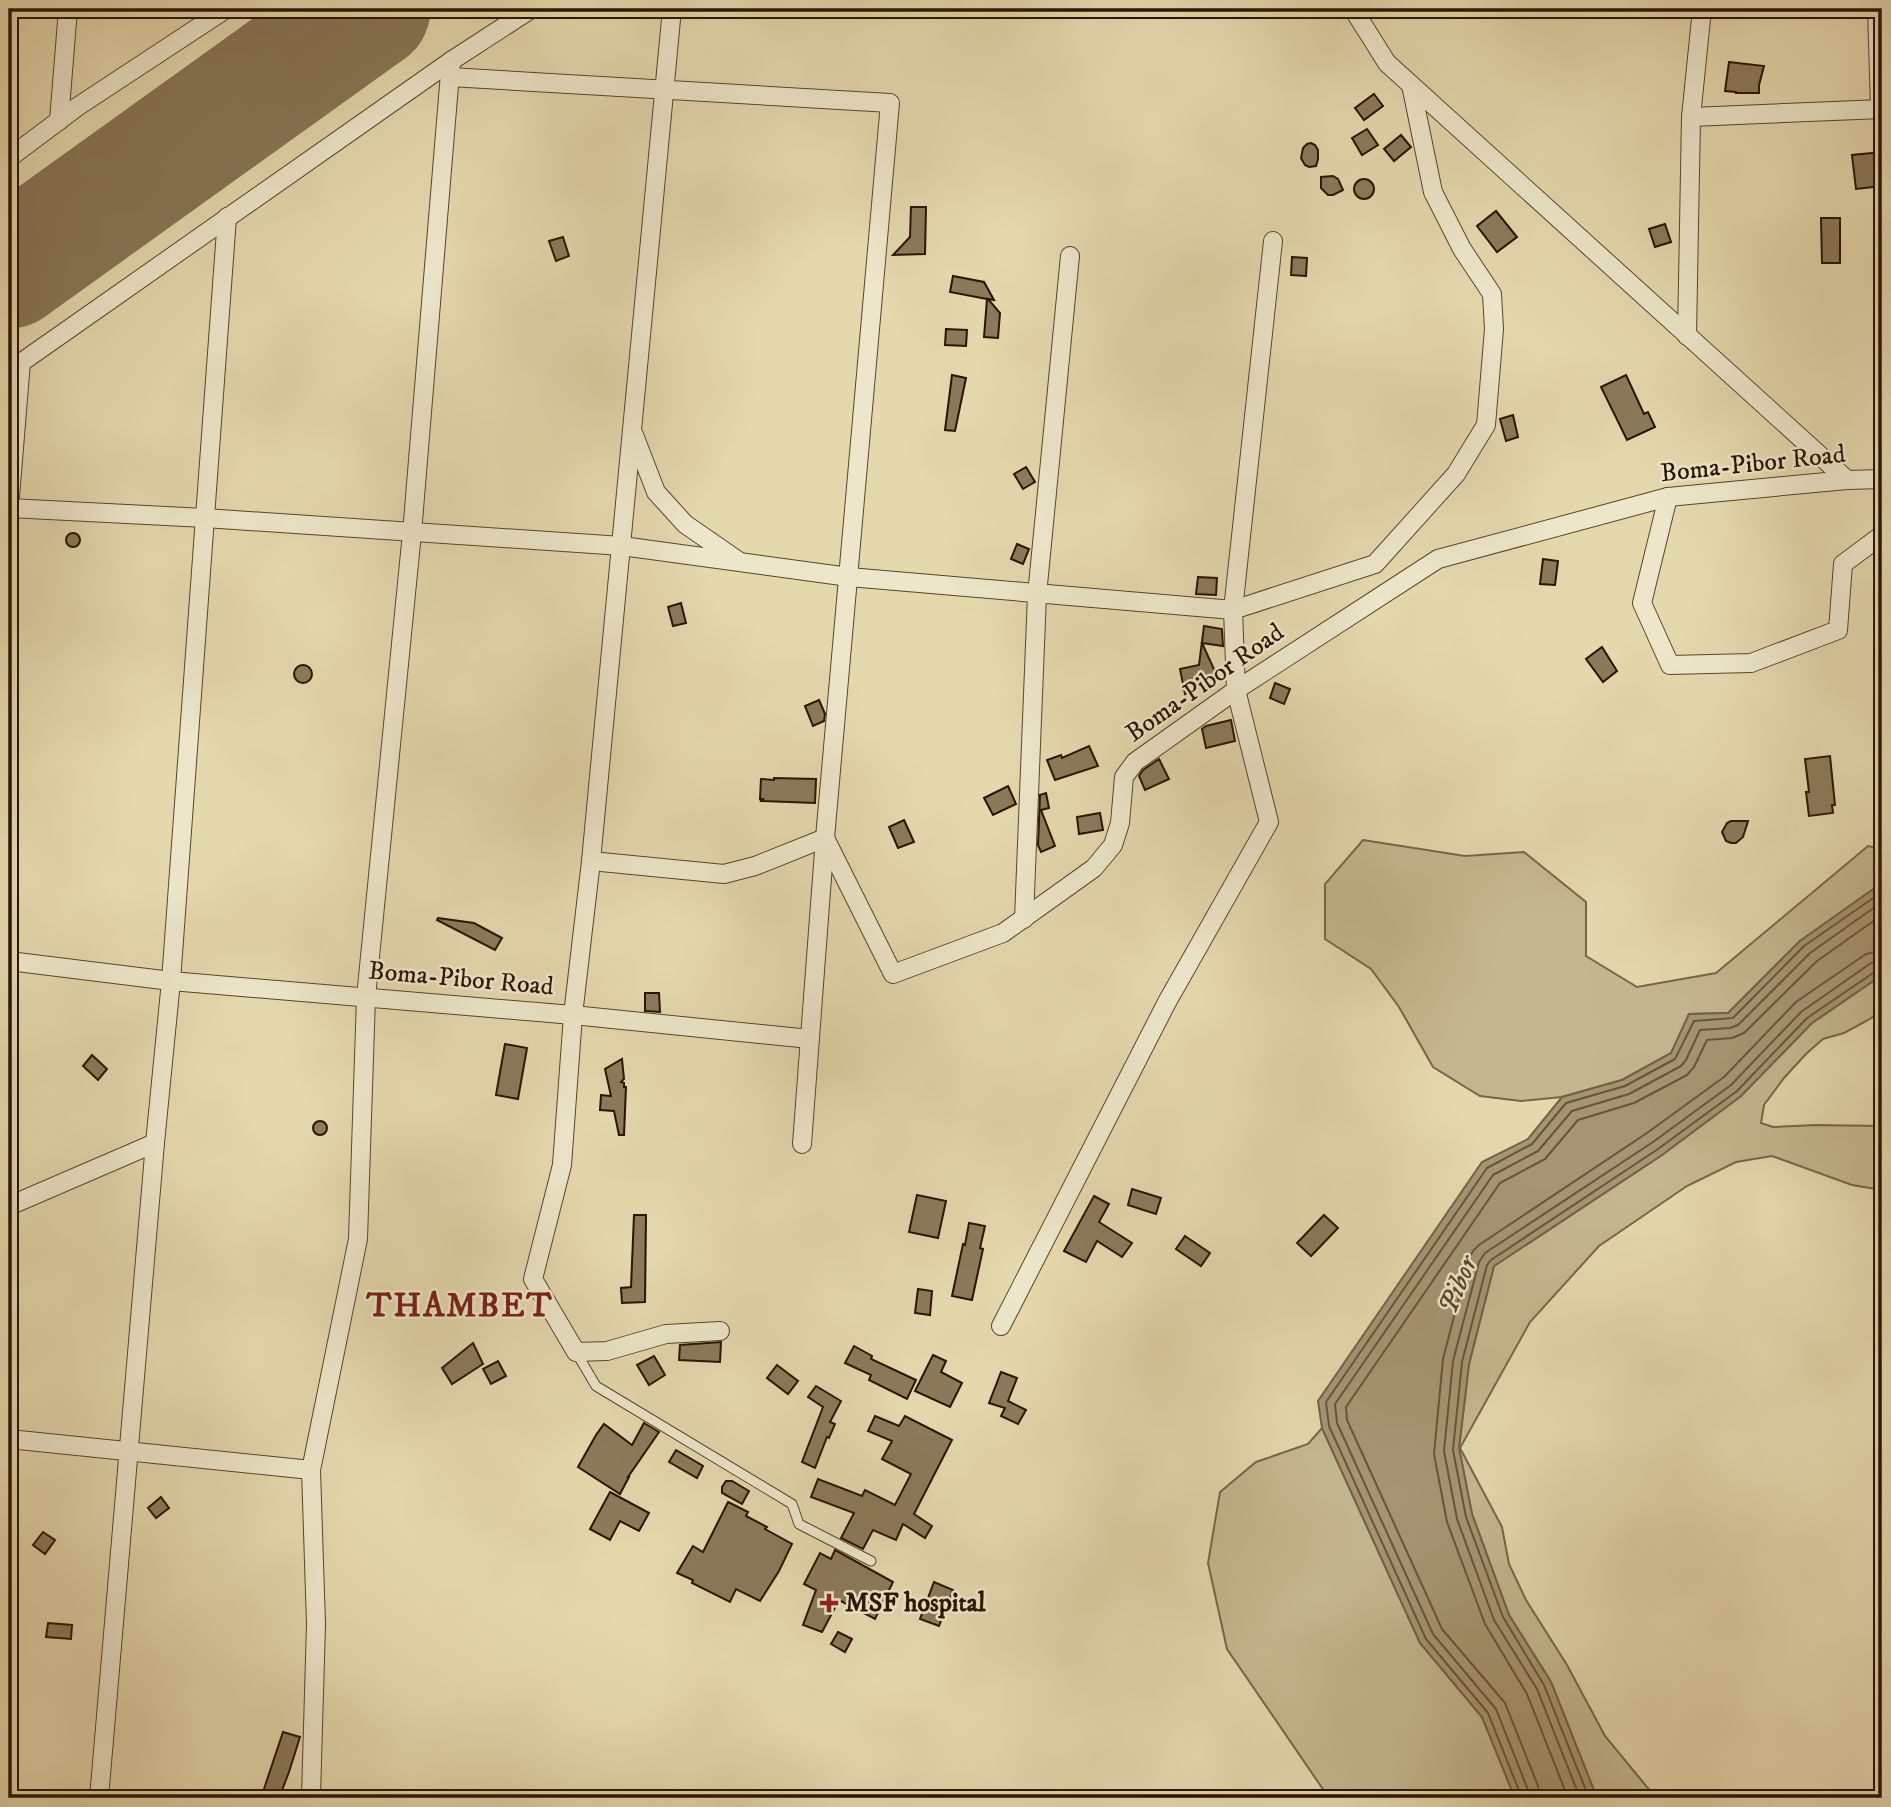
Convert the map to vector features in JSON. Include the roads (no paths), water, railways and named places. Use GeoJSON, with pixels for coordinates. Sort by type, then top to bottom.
{"type":"FeatureCollection","features":[{"type":"Feature","properties":{"kind":"street"},"geometry":{"type":"LineString","coordinates":[[59,121],[68,9]]}},
{"type":"Feature","properties":{"kind":"street"},"geometry":{"type":"LineString","coordinates":[[9,158],[59,121],[226,9]]}},
{"type":"Feature","properties":{"kind":"street"},"geometry":{"type":"LineString","coordinates":[[531,9],[450,69],[227,217],[15,367],[9,508],[205,518],[622,546],[849,577],[1233,610],[1375,564],[1455,474],[1486,425],[1494,329],[1492,294],[1462,249],[1433,192],[1411,85]]}},
{"type":"Feature","properties":{"kind":"street","name":"Boma-Pibor Road"},"geometry":{"type":"LineString","coordinates":[[9,961],[171,981],[573,1015],[622,546],[672,9]]}},
{"type":"Feature","properties":{"kind":"street"},"geometry":{"type":"LineString","coordinates":[[1353,9],[1387,63],[1847,480]]}},
{"type":"Feature","properties":{"kind":"street"},"geometry":{"type":"LineString","coordinates":[[1688,336],[1691,117],[1702,9]]}},
{"type":"Feature","properties":{"kind":"street"},"geometry":{"type":"LineString","coordinates":[[1691,117],[1881,109],[1877,9]]}},
{"type":"Feature","properties":{"kind":"street"},"geometry":{"type":"LineString","coordinates":[[450,69],[664,90],[890,103],[825,838],[802,1144]]}},
{"type":"Feature","properties":{"kind":"street"},"geometry":{"type":"LineString","coordinates":[[310,1798],[316,1624],[311,1470],[358,1239],[366,997],[412,533],[450,69]]}},
{"type":"Feature","properties":{"kind":"street"},"geometry":{"type":"LineString","coordinates":[[99,1798],[171,981],[227,217]]}},
{"type":"Feature","properties":{"kind":"street"},"geometry":{"type":"LineString","coordinates":[[1001,1326],[1167,1002],[1269,822],[1236,690],[1233,610],[1273,242]]}},
{"type":"Feature","properties":{"kind":"street"},"geometry":{"type":"LineString","coordinates":[[1024,919],[1037,595],[1070,256]]}},
{"type":"Feature","properties":{"kind":"street"},"geometry":{"type":"LineString","coordinates":[[632,432],[656,492],[685,524],[742,563]]}},
{"type":"Feature","properties":{"kind":"street","name":"Boma-Pibor Road"},"geometry":{"type":"LineString","coordinates":[[825,838],[893,974],[1003,933],[1094,868],[1113,845],[1121,823],[1124,777],[1135,762],[1236,690],[1438,559],[1668,497],[1882,479]]}},
{"type":"Feature","properties":{"kind":"street"},"geometry":{"type":"LineString","coordinates":[[1668,497],[1642,603],[1670,665],[1751,663],[1838,630],[1843,564],[1882,535]]}},
{"type":"Feature","properties":{"kind":"street"},"geometry":{"type":"LineString","coordinates":[[591,861],[724,874],[755,866],[825,838]]}},
{"type":"Feature","properties":{"kind":"street"},"geometry":{"type":"LineString","coordinates":[[720,1331],[666,1334],[607,1351],[576,1352],[533,1279],[562,1165],[573,1015],[810,1039]]}},
{"type":"Feature","properties":{"kind":"street"},"geometry":{"type":"LineString","coordinates":[[9,1206],[155,1143]]}},
{"type":"Feature","properties":{"kind":"street"},"geometry":{"type":"LineString","coordinates":[[9,1439],[311,1470]]}},
{"type":"Feature","properties":{"kind":"lane"},"geometry":{"type":"LineString","coordinates":[[576,1352],[596,1386],[792,1504],[799,1524],[871,1562]]}},
{"type":"Feature","properties":{"kind":"water","name":"Pibor"},"geometry":{"type":"Polygon","coordinates":[[[1882,883],[1882,975],[1812,1023],[1741,1096],[1662,1155],[1494,1266],[1469,1364],[1459,1448],[1472,1514],[1509,1615],[1551,1682],[1597,1798],[1515,1798],[1482,1717],[1420,1643],[1322,1428],[1318,1401],[1482,1162],[1528,1139],[1562,1097],[1622,1080],[1671,1053],[1689,1014],[1728,1013],[1800,941],[1882,883]]]}},
{"type":"Feature","properties":{"kind":"place","name":"MSF hospital"},"geometry":{"type":"Point","coordinates":[829,1603]}},
{"type":"Feature","properties":{"kind":"district","name":"THAMBET"},"geometry":{"type":"Point","coordinates":[460,1306]}}]}
